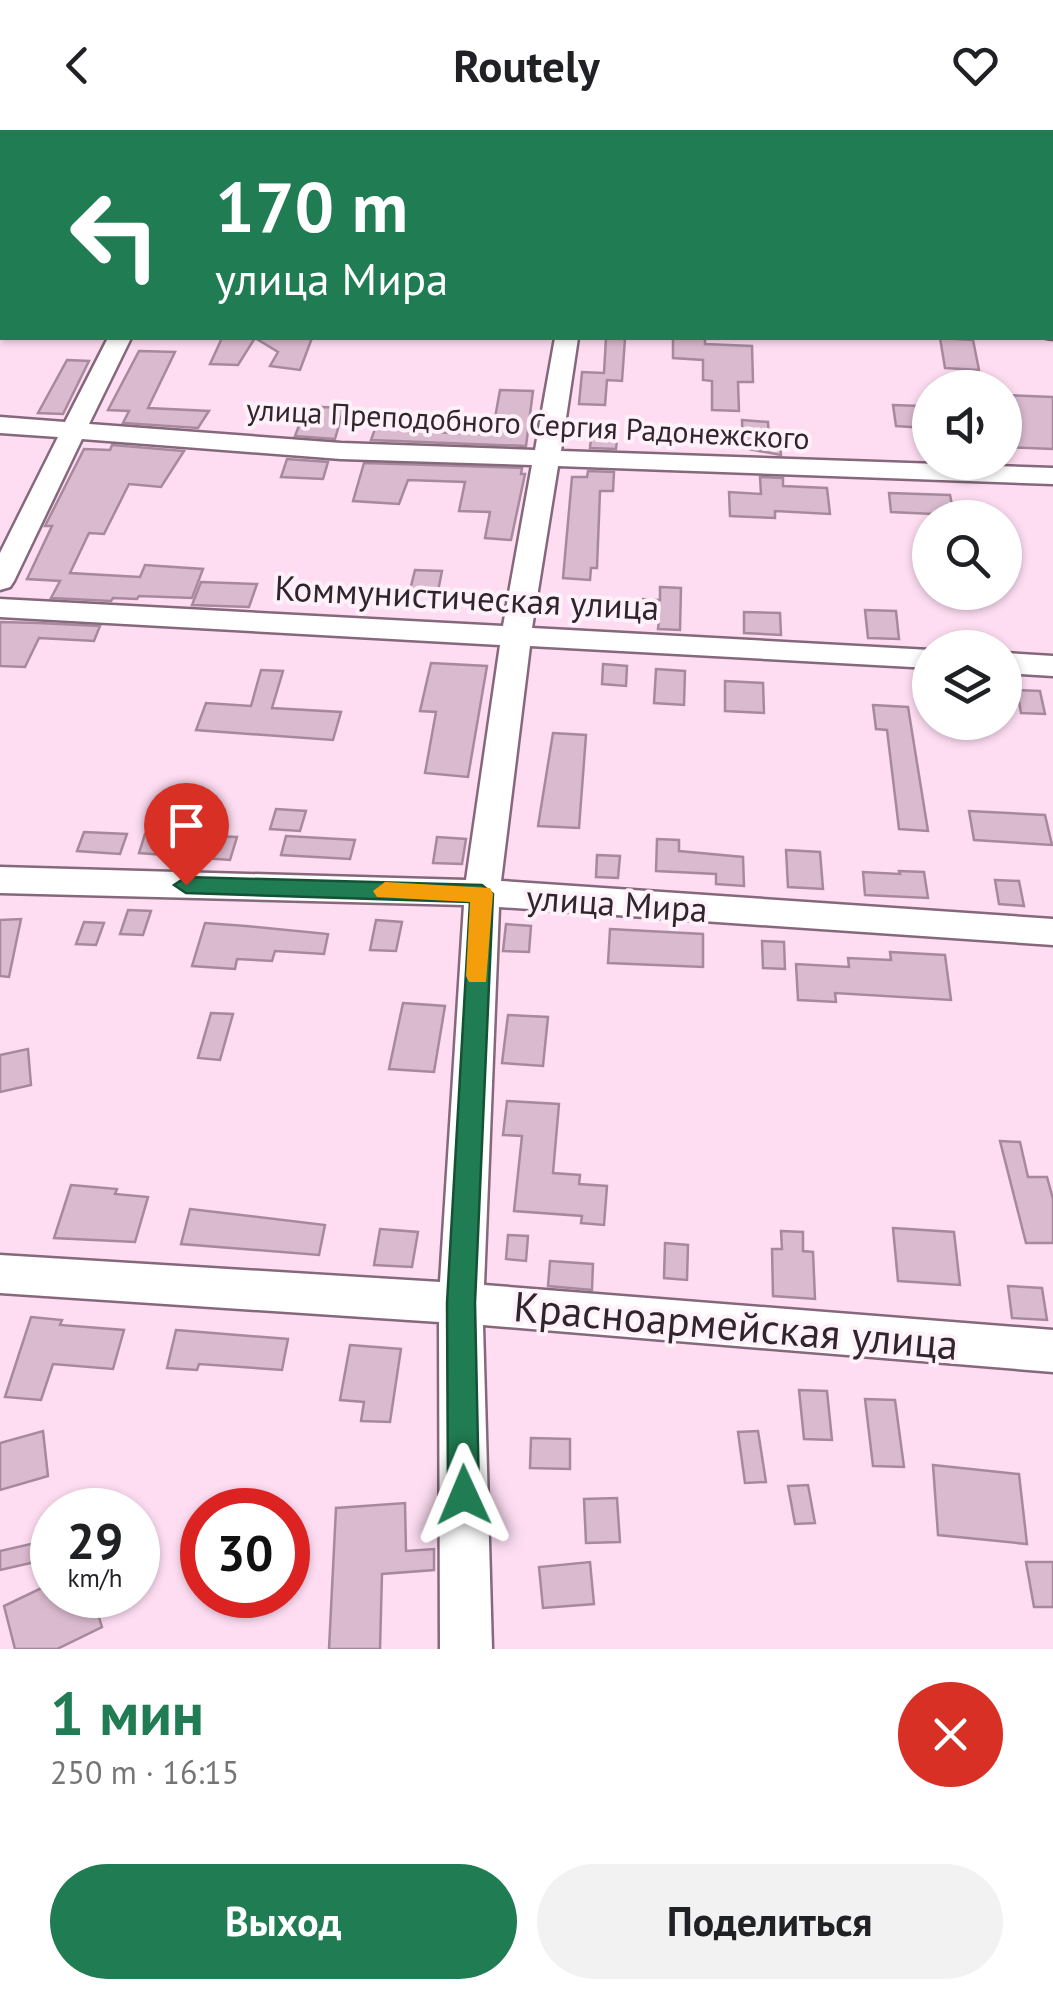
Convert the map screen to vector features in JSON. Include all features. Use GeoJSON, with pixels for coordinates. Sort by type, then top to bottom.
{"type":"FeatureCollection","features":[{"type":"Feature","properties":{"kind":"street"},"geometry":{"type":"LineString","coordinates":[[0,581],[117,340]]}},
{"type":"Feature","properties":{"kind":"street"},"geometry":{"type":"LineString","coordinates":[[466,1649],[461,1303],[482,894],[516,637],[567,340]]}},
{"type":"Feature","properties":{"kind":"street","name":"улица Преподобного Сергия Радонежского"},"geometry":{"type":"LineString","coordinates":[[0,425],[342,451],[1053,476]]}},
{"type":"Feature","properties":{"kind":"street","name":"Коммунистическая улица"},"geometry":{"type":"LineString","coordinates":[[0,608],[912,658]]}},
{"type":"Feature","properties":{"kind":"street"},"geometry":{"type":"LineString","coordinates":[[1022,664],[1053,666]]}},
{"type":"Feature","properties":{"kind":"street","name":"улица Мира"},"geometry":{"type":"LineString","coordinates":[[0,880],[482,894],[1053,932]]}},
{"type":"Feature","properties":{"kind":"street","name":"Красноармейская улица"},"geometry":{"type":"LineString","coordinates":[[0,1274],[461,1303],[1053,1352]]}},
{"type":"Feature","properties":{"kind":"building"},"geometry":{"type":"Polygon","coordinates":[[[221,340],[254,340],[238,365],[210,364],[221,340]]]}},
{"type":"Feature","properties":{"kind":"building"},"geometry":{"type":"Polygon","coordinates":[[[258,340],[311,340],[300,370],[270,366],[278,352],[258,340]]]}},
{"type":"Feature","properties":{"kind":"building"},"geometry":{"type":"Polygon","coordinates":[[[606,340],[625,340],[622,381],[607,380],[605,405],[579,404],[582,372],[604,373],[606,340]]]}},
{"type":"Feature","properties":{"kind":"building"},"geometry":{"type":"Polygon","coordinates":[[[673,340],[752,346],[753,382],[738,382],[739,411],[712,410],[712,381],[703,380],[703,360],[673,358],[673,340]]]}},
{"type":"Feature","properties":{"kind":"building"},"geometry":{"type":"Polygon","coordinates":[[[940,340],[973,340],[979,370],[945,368],[940,340]]]}},
{"type":"Feature","properties":{"kind":"building"},"geometry":{"type":"Polygon","coordinates":[[[139,351],[175,352],[148,408],[209,411],[198,428],[123,423],[129,411],[108,410],[139,351]]]}},
{"type":"Feature","properties":{"kind":"building"},"geometry":{"type":"Polygon","coordinates":[[[67,360],[89,361],[63,414],[38,413],[67,360]]]}},
{"type":"Feature","properties":{"kind":"building"},"geometry":{"type":"Polygon","coordinates":[[[500,390],[533,391],[526,446],[371,440],[377,423],[408,424],[407,431],[479,434],[482,417],[495,418],[500,390]]]}},
{"type":"Feature","properties":{"kind":"building"},"geometry":{"type":"Polygon","coordinates":[[[1022,396],[1053,397],[1053,449],[1022,448],[1022,396]]]}},
{"type":"Feature","properties":{"kind":"building"},"geometry":{"type":"Polygon","coordinates":[[[893,405],[912,406],[912,427],[896,426],[893,405]]]}},
{"type":"Feature","properties":{"kind":"building"},"geometry":{"type":"Polygon","coordinates":[[[322,407],[344,408],[335,439],[295,436],[300,423],[317,424],[322,407]]]}},
{"type":"Feature","properties":{"kind":"building"},"geometry":{"type":"Polygon","coordinates":[[[742,420],[768,422],[769,442],[780,443],[781,455],[743,448],[742,420]]]}},
{"type":"Feature","properties":{"kind":"building"},"geometry":{"type":"Polygon","coordinates":[[[592,428],[618,429],[616,449],[590,448],[592,428]]]}},
{"type":"Feature","properties":{"kind":"building"},"geometry":{"type":"Polygon","coordinates":[[[112,445],[184,451],[161,487],[129,484],[104,534],[89,533],[70,573],[140,577],[145,565],[203,569],[192,598],[51,598],[60,581],[27,579],[52,526],[45,526],[84,449],[110,450],[112,445]]]}},
{"type":"Feature","properties":{"kind":"building"},"geometry":{"type":"Polygon","coordinates":[[[287,459],[328,462],[323,479],[281,477],[287,459]]]}},
{"type":"Feature","properties":{"kind":"building"},"geometry":{"type":"Polygon","coordinates":[[[364,463],[522,468],[521,474],[525,474],[511,540],[485,538],[490,512],[459,511],[465,482],[408,480],[399,504],[353,501],[364,463]]]}},
{"type":"Feature","properties":{"kind":"building"},"geometry":{"type":"Polygon","coordinates":[[[588,471],[614,472],[613,491],[600,491],[597,568],[591,568],[590,580],[563,578],[572,477],[587,477],[588,471]]]}},
{"type":"Feature","properties":{"kind":"building"},"geometry":{"type":"Polygon","coordinates":[[[760,477],[783,478],[783,486],[827,488],[830,514],[775,511],[775,518],[730,516],[729,492],[761,494],[760,477]]]}},
{"type":"Feature","properties":{"kind":"building"},"geometry":{"type":"Polygon","coordinates":[[[889,493],[950,495],[951,500],[912,500],[912,513],[891,512],[889,493]]]}},
{"type":"Feature","properties":{"kind":"building"},"geometry":{"type":"Polygon","coordinates":[[[415,570],[442,571],[438,591],[410,590],[415,570]]]}},
{"type":"Feature","properties":{"kind":"building"},"geometry":{"type":"Polygon","coordinates":[[[201,582],[257,584],[249,607],[192,605],[201,582]]]}},
{"type":"Feature","properties":{"kind":"building"},"geometry":{"type":"Polygon","coordinates":[[[660,587],[681,588],[680,630],[658,629],[659,621],[642,620],[643,599],[660,600],[660,587]]]}},
{"type":"Feature","properties":{"kind":"building"},"geometry":{"type":"Polygon","coordinates":[[[865,610],[896,611],[899,639],[868,638],[865,610]]]}},
{"type":"Feature","properties":{"kind":"building"},"geometry":{"type":"Polygon","coordinates":[[[744,612],[780,613],[781,635],[744,633],[744,612]]]}},
{"type":"Feature","properties":{"kind":"building"},"geometry":{"type":"Polygon","coordinates":[[[0,622],[100,626],[94,641],[39,638],[25,667],[0,666],[0,622]]]}},
{"type":"Feature","properties":{"kind":"building"},"geometry":{"type":"Polygon","coordinates":[[[431,663],[487,666],[468,777],[425,773],[436,712],[420,711],[431,663]]]}},
{"type":"Feature","properties":{"kind":"building"},"geometry":{"type":"Polygon","coordinates":[[[603,664],[627,666],[626,686],[602,684],[603,664]]]}},
{"type":"Feature","properties":{"kind":"building"},"geometry":{"type":"Polygon","coordinates":[[[656,669],[685,671],[684,705],[654,703],[656,669]]]}},
{"type":"Feature","properties":{"kind":"building"},"geometry":{"type":"Polygon","coordinates":[[[261,670],[283,671],[272,708],[341,712],[333,740],[196,730],[206,703],[251,706],[261,670]]]}},
{"type":"Feature","properties":{"kind":"building"},"geometry":{"type":"Polygon","coordinates":[[[725,681],[763,683],[764,713],[725,711],[725,681]]]}},
{"type":"Feature","properties":{"kind":"building"},"geometry":{"type":"Polygon","coordinates":[[[1022,690],[1040,691],[1045,714],[1022,713],[1022,690]]]}},
{"type":"Feature","properties":{"kind":"building"},"geometry":{"type":"Polygon","coordinates":[[[873,705],[908,707],[928,831],[899,829],[887,730],[876,729],[873,705]]]}},
{"type":"Feature","properties":{"kind":"building"},"geometry":{"type":"Polygon","coordinates":[[[553,733],[586,735],[579,828],[538,826],[553,733]]]}},
{"type":"Feature","properties":{"kind":"building"},"geometry":{"type":"Polygon","coordinates":[[[276,809],[306,811],[300,831],[270,829],[276,809]]]}},
{"type":"Feature","properties":{"kind":"building"},"geometry":{"type":"Polygon","coordinates":[[[969,811],[1045,815],[1052,845],[974,840],[969,811]]]}},
{"type":"Feature","properties":{"kind":"building"},"geometry":{"type":"Polygon","coordinates":[[[84,832],[127,834],[120,854],[77,851],[84,832]]]}},
{"type":"Feature","properties":{"kind":"building"},"geometry":{"type":"Polygon","coordinates":[[[145,834],[172,835],[165,855],[139,853],[145,834]]]}},
{"type":"Feature","properties":{"kind":"building"},"geometry":{"type":"Polygon","coordinates":[[[211,836],[237,837],[230,860],[204,858],[211,836]]]}},
{"type":"Feature","properties":{"kind":"building"},"geometry":{"type":"Polygon","coordinates":[[[286,836],[355,840],[350,859],[281,855],[286,836]]]}},
{"type":"Feature","properties":{"kind":"building"},"geometry":{"type":"Polygon","coordinates":[[[437,837],[466,839],[462,864],[433,863],[437,837]]]}},
{"type":"Feature","properties":{"kind":"building"},"geometry":{"type":"Polygon","coordinates":[[[657,839],[679,840],[679,851],[743,857],[744,886],[716,884],[716,874],[656,871],[657,839]]]}},
{"type":"Feature","properties":{"kind":"building"},"geometry":{"type":"Polygon","coordinates":[[[786,850],[820,852],[823,889],[788,887],[786,850]]]}},
{"type":"Feature","properties":{"kind":"building"},"geometry":{"type":"Polygon","coordinates":[[[597,855],[620,856],[618,878],[596,877],[597,855]]]}},
{"type":"Feature","properties":{"kind":"building"},"geometry":{"type":"Polygon","coordinates":[[[899,871],[924,872],[928,898],[865,895],[863,872],[900,874],[899,871]]]}},
{"type":"Feature","properties":{"kind":"building"},"geometry":{"type":"Polygon","coordinates":[[[995,880],[1019,881],[1024,906],[999,904],[995,880]]]}},
{"type":"Feature","properties":{"kind":"building"},"geometry":{"type":"Polygon","coordinates":[[[128,910],[151,911],[143,935],[120,934],[128,910]]]}},
{"type":"Feature","properties":{"kind":"building"},"geometry":{"type":"Polygon","coordinates":[[[21,919],[9,977],[0,976],[0,920],[21,919]]]}},
{"type":"Feature","properties":{"kind":"building"},"geometry":{"type":"Polygon","coordinates":[[[376,920],[402,922],[396,951],[370,950],[376,920]]]}},
{"type":"Feature","properties":{"kind":"building"},"geometry":{"type":"Polygon","coordinates":[[[84,922],[104,923],[96,945],[76,944],[84,922]]]}},
{"type":"Feature","properties":{"kind":"building"},"geometry":{"type":"Polygon","coordinates":[[[205,923],[328,934],[324,954],[275,951],[272,961],[237,959],[235,969],[192,966],[205,923]]]}},
{"type":"Feature","properties":{"kind":"building"},"geometry":{"type":"Polygon","coordinates":[[[506,924],[531,926],[529,952],[503,951],[506,924]]]}},
{"type":"Feature","properties":{"kind":"building"},"geometry":{"type":"Polygon","coordinates":[[[610,929],[703,934],[703,967],[608,963],[610,929]]]}},
{"type":"Feature","properties":{"kind":"building"},"geometry":{"type":"Polygon","coordinates":[[[762,941],[784,942],[785,969],[763,968],[762,941]]]}},
{"type":"Feature","properties":{"kind":"building"},"geometry":{"type":"Polygon","coordinates":[[[890,952],[945,955],[951,1000],[835,993],[836,1002],[798,1000],[796,964],[849,967],[848,958],[891,960],[890,952]]]}},
{"type":"Feature","properties":{"kind":"building"},"geometry":{"type":"Polygon","coordinates":[[[403,1003],[445,1006],[434,1072],[389,1069],[403,1003]]]}},
{"type":"Feature","properties":{"kind":"building"},"geometry":{"type":"Polygon","coordinates":[[[211,1013],[233,1014],[220,1060],[198,1058],[211,1013]]]}},
{"type":"Feature","properties":{"kind":"building"},"geometry":{"type":"Polygon","coordinates":[[[508,1015],[548,1017],[543,1066],[502,1063],[508,1015]]]}},
{"type":"Feature","properties":{"kind":"building"},"geometry":{"type":"Polygon","coordinates":[[[28,1049],[31,1085],[0,1092],[0,1055],[28,1049]]]}},
{"type":"Feature","properties":{"kind":"building"},"geometry":{"type":"Polygon","coordinates":[[[507,1101],[559,1104],[553,1173],[580,1175],[579,1184],[607,1186],[604,1225],[581,1223],[582,1216],[514,1211],[522,1136],[503,1135],[507,1101]]]}},
{"type":"Feature","properties":{"kind":"building"},"geometry":{"type":"Polygon","coordinates":[[[1000,1141],[1020,1142],[1028,1177],[1047,1177],[1053,1199],[1053,1243],[1026,1243],[1000,1141]]]}},
{"type":"Feature","properties":{"kind":"building"},"geometry":{"type":"Polygon","coordinates":[[[71,1185],[117,1189],[115,1194],[148,1197],[135,1242],[54,1238],[71,1185]]]}},
{"type":"Feature","properties":{"kind":"building"},"geometry":{"type":"Polygon","coordinates":[[[190,1209],[325,1225],[319,1255],[181,1244],[190,1209]]]}},
{"type":"Feature","properties":{"kind":"building"},"geometry":{"type":"Polygon","coordinates":[[[893,1228],[954,1232],[960,1285],[898,1281],[893,1228]]]}},
{"type":"Feature","properties":{"kind":"building"},"geometry":{"type":"Polygon","coordinates":[[[380,1229],[418,1232],[412,1267],[374,1265],[380,1229]]]}},
{"type":"Feature","properties":{"kind":"building"},"geometry":{"type":"Polygon","coordinates":[[[781,1231],[803,1232],[803,1251],[813,1252],[815,1299],[773,1296],[772,1249],[782,1249],[781,1231]]]}},
{"type":"Feature","properties":{"kind":"building"},"geometry":{"type":"Polygon","coordinates":[[[508,1235],[528,1236],[526,1261],[506,1259],[508,1235]]]}},
{"type":"Feature","properties":{"kind":"building"},"geometry":{"type":"Polygon","coordinates":[[[665,1243],[688,1245],[687,1280],[664,1278],[665,1243]]]}},
{"type":"Feature","properties":{"kind":"building"},"geometry":{"type":"Polygon","coordinates":[[[550,1261],[593,1264],[592,1290],[548,1286],[550,1261]]]}},
{"type":"Feature","properties":{"kind":"building"},"geometry":{"type":"Polygon","coordinates":[[[1008,1286],[1042,1288],[1047,1320],[1012,1318],[1008,1286]]]}},
{"type":"Feature","properties":{"kind":"building"},"geometry":{"type":"Polygon","coordinates":[[[31,1317],[62,1320],[60,1325],[124,1330],[113,1369],[53,1364],[41,1400],[5,1397],[31,1317]]]}},
{"type":"Feature","properties":{"kind":"building"},"geometry":{"type":"Polygon","coordinates":[[[176,1330],[288,1339],[282,1370],[199,1364],[197,1370],[167,1368],[176,1330]]]}},
{"type":"Feature","properties":{"kind":"building"},"geometry":{"type":"Polygon","coordinates":[[[350,1345],[401,1349],[390,1422],[361,1421],[364,1402],[340,1400],[350,1345]]]}},
{"type":"Feature","properties":{"kind":"building"},"geometry":{"type":"Polygon","coordinates":[[[799,1390],[827,1391],[832,1440],[804,1439],[799,1390]]]}},
{"type":"Feature","properties":{"kind":"building"},"geometry":{"type":"Polygon","coordinates":[[[865,1399],[895,1400],[904,1467],[873,1466],[865,1399]]]}},
{"type":"Feature","properties":{"kind":"building"},"geometry":{"type":"Polygon","coordinates":[[[43,1431],[48,1476],[0,1490],[0,1443],[43,1431]]]}},
{"type":"Feature","properties":{"kind":"building"},"geometry":{"type":"Polygon","coordinates":[[[758,1431],[766,1482],[745,1483],[738,1432],[758,1431]]]}},
{"type":"Feature","properties":{"kind":"building"},"geometry":{"type":"Polygon","coordinates":[[[531,1438],[570,1439],[570,1469],[530,1468],[531,1438]]]}},
{"type":"Feature","properties":{"kind":"building"},"geometry":{"type":"Polygon","coordinates":[[[933,1465],[1019,1474],[1027,1544],[938,1535],[933,1465]]]}},
{"type":"Feature","properties":{"kind":"building"},"geometry":{"type":"Polygon","coordinates":[[[808,1485],[815,1523],[795,1524],[788,1486],[808,1485]]]}},
{"type":"Feature","properties":{"kind":"building"},"geometry":{"type":"Polygon","coordinates":[[[617,1498],[620,1542],[586,1543],[584,1499],[617,1498]]]}},
{"type":"Feature","properties":{"kind":"building"},"geometry":{"type":"Polygon","coordinates":[[[405,1503],[406,1551],[434,1549],[434,1570],[382,1574],[380,1649],[329,1649],[336,1508],[405,1503]]]}},
{"type":"Feature","properties":{"kind":"building"},"geometry":{"type":"Polygon","coordinates":[[[30,1544],[30,1563],[0,1570],[0,1551],[30,1544]]]}},
{"type":"Feature","properties":{"kind":"building"},"geometry":{"type":"Polygon","coordinates":[[[590,1562],[594,1604],[543,1608],[539,1567],[590,1562]]]}},
{"type":"Feature","properties":{"kind":"building"},"geometry":{"type":"Polygon","coordinates":[[[1026,1562],[1053,1562],[1053,1607],[1034,1607],[1026,1562]]]}},
{"type":"Feature","properties":{"kind":"building"},"geometry":{"type":"Polygon","coordinates":[[[30,1594],[30,1618],[99,1618],[102,1627],[57,1649],[15,1649],[4,1606],[30,1594]]]}},
{"type":"Feature","properties":{"kind":"slow traffic"},"geometry":{"type":"LineString","coordinates":[[385,891],[482,894],[478,976]]}},
{"type":"Feature","properties":{"kind":"route"},"geometry":{"type":"LineString","coordinates":[[186,885],[482,894],[461,1303],[464,1495]]}}]}
